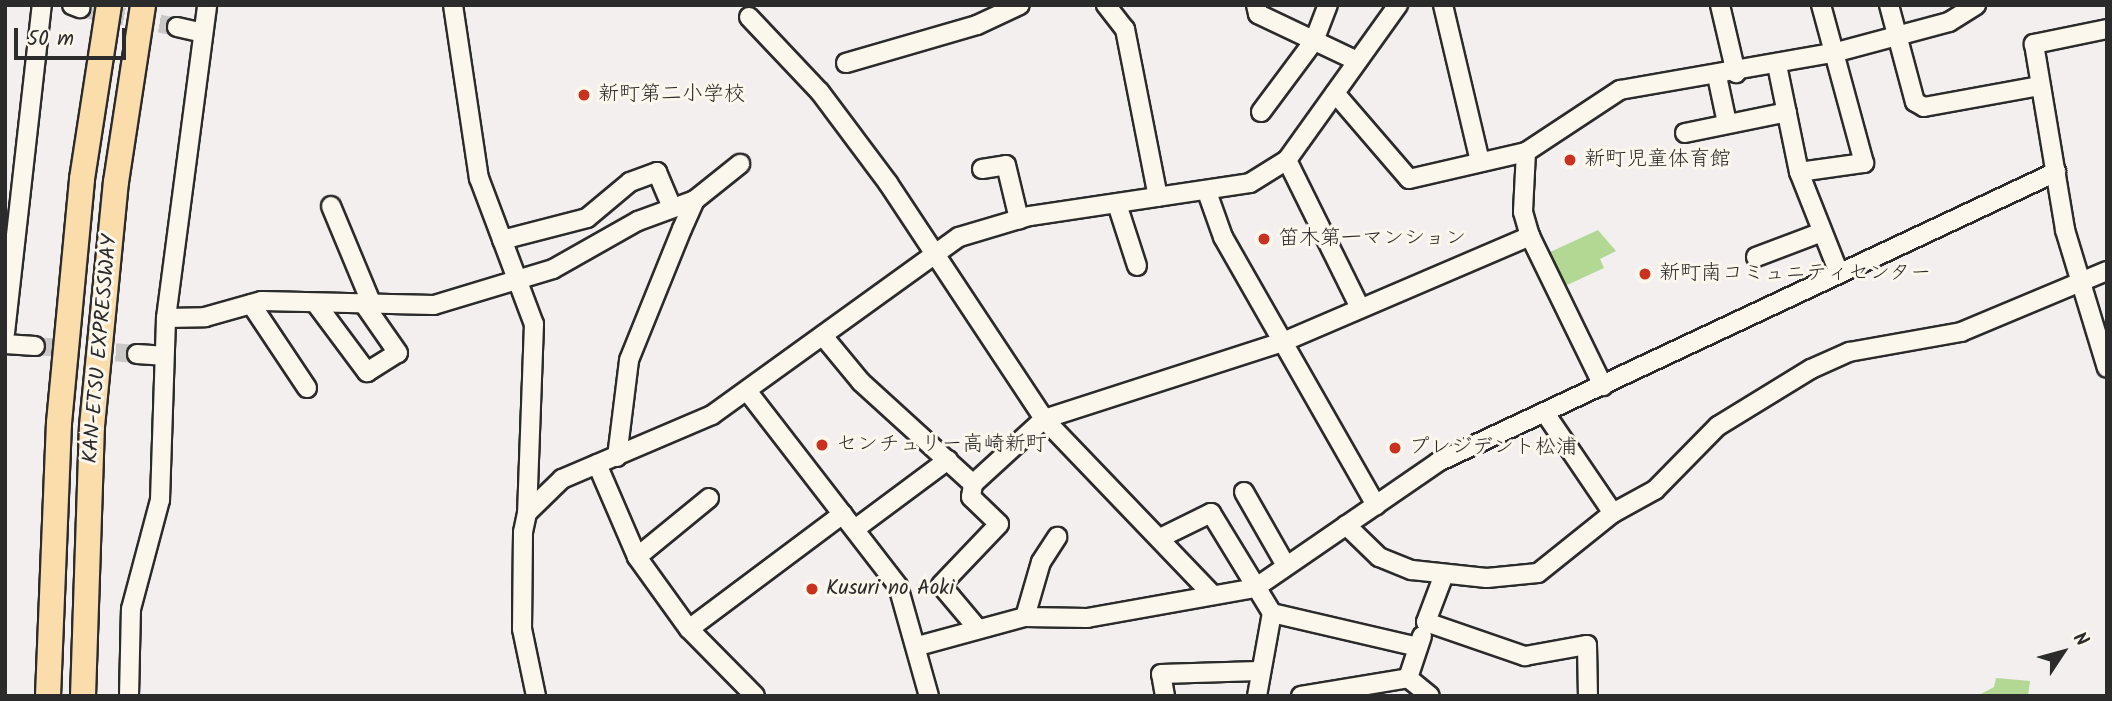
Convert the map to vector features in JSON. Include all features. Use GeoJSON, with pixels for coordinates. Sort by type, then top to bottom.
{"type":"FeatureCollection","features":[{"type":"Feature","properties":{"kind":"highway","name":"KAN-ETSU EXPRESSWAY"},"geometry":{"type":"LineString","coordinates":[[48,696],[62,382],[108,5]]}},
{"type":"Feature","properties":{"kind":"highway","name":"KAN-ETSU EXPRESSWAY"},"geometry":{"type":"LineString","coordinates":[[83,696],[92,426],[116,182],[143,5]]}},
{"type":"Feature","properties":{"kind":"street"},"geometry":{"type":"LineString","coordinates":[[5,333],[42,5]]}},
{"type":"Feature","properties":{"kind":"street"},"geometry":{"type":"LineString","coordinates":[[129,696],[128,628],[160,500],[166,318],[207,5]]}},
{"type":"Feature","properties":{"kind":"street"},"geometry":{"type":"LineString","coordinates":[[453,5],[477,170],[534,324],[522,629],[536,696]]}},
{"type":"Feature","properties":{"kind":"street"},"geometry":{"type":"LineString","coordinates":[[846,63],[994,10],[1020,5]]}},
{"type":"Feature","properties":{"kind":"street"},"geometry":{"type":"LineString","coordinates":[[1106,5],[1125,29],[1158,197]]}},
{"type":"Feature","properties":{"kind":"street"},"geometry":{"type":"LineString","coordinates":[[1256,5],[1258,14],[1357,61]]}},
{"type":"Feature","properties":{"kind":"street"},"geometry":{"type":"LineString","coordinates":[[1261,112],[1314,41],[1328,5]]}},
{"type":"Feature","properties":{"kind":"street"},"geometry":{"type":"LineString","coordinates":[[527,513],[562,479],[617,457],[748,392],[932,256],[968,233],[1019,219],[1207,192],[1250,183],[1287,160],[1398,5]]}},
{"type":"Feature","properties":{"kind":"street"},"geometry":{"type":"LineString","coordinates":[[1443,5],[1480,161]]}},
{"type":"Feature","properties":{"kind":"street"},"geometry":{"type":"LineString","coordinates":[[1720,5],[1737,74]]}},
{"type":"Feature","properties":{"kind":"street"},"geometry":{"type":"LineString","coordinates":[[1799,172],[1864,163],[1837,52],[1821,5]]}},
{"type":"Feature","properties":{"kind":"street"},"geometry":{"type":"LineString","coordinates":[[1889,5],[1900,35],[1915,102],[1924,107],[2040,86]]}},
{"type":"Feature","properties":{"kind":"street"},"geometry":{"type":"LineString","coordinates":[[1335,93],[1409,179],[1526,152],[1620,90],[1737,74],[1837,52],[1949,23],[1976,5]]}},
{"type":"Feature","properties":{"kind":"street"},"geometry":{"type":"LineString","coordinates":[[749,17],[820,92],[1044,419],[1210,592]]}},
{"type":"Feature","properties":{"kind":"street"},"geometry":{"type":"LineString","coordinates":[[177,27],[202,33]]}},
{"type":"Feature","properties":{"kind":"street"},"geometry":{"type":"LineString","coordinates":[[2107,29],[2034,44],[2078,282],[2107,369]]}},
{"type":"Feature","properties":{"kind":"street"},"geometry":{"type":"LineString","coordinates":[[1777,65],[1799,172],[1839,273]]}},
{"type":"Feature","properties":{"kind":"street"},"geometry":{"type":"LineString","coordinates":[[1717,76],[1727,123]]}},
{"type":"Feature","properties":{"kind":"street"},"geometry":{"type":"LineString","coordinates":[[1685,133],[1787,112]]}},
{"type":"Feature","properties":{"kind":"street"},"geometry":{"type":"LineString","coordinates":[[1526,152],[1523,212],[1530,236],[1602,386]]}},
{"type":"Feature","properties":{"kind":"street"},"geometry":{"type":"LineString","coordinates":[[1287,160],[1360,308]]}},
{"type":"Feature","properties":{"kind":"street"},"geometry":{"type":"LineString","coordinates":[[166,318],[205,317],[251,304],[370,307],[433,305],[519,282],[672,208],[695,200],[740,164]]}},
{"type":"Feature","properties":{"kind":"street"},"geometry":{"type":"LineString","coordinates":[[982,169],[1006,165],[1019,219]]}},
{"type":"Feature","properties":{"kind":"street"},"geometry":{"type":"LineString","coordinates":[[502,240],[587,218],[630,182],[657,172],[672,208]]}},
{"type":"Feature","properties":{"kind":"street"},"geometry":{"type":"LineString","coordinates":[[918,646],[1025,617],[1087,618],[1210,592],[1255,588],[1285,564],[1438,462],[2056,173]]}},
{"type":"Feature","properties":{"kind":"street"},"geometry":{"type":"LineString","coordinates":[[1207,192],[1223,237],[1376,505]]}},
{"type":"Feature","properties":{"kind":"street"},"geometry":{"type":"LineString","coordinates":[[617,457],[629,360],[695,200]]}},
{"type":"Feature","properties":{"kind":"street"},"geometry":{"type":"LineString","coordinates":[[1117,204],[1137,266]]}},
{"type":"Feature","properties":{"kind":"street"},"geometry":{"type":"LineString","coordinates":[[317,305],[368,372],[398,353],[370,307],[331,206]]}},
{"type":"Feature","properties":{"kind":"street"},"geometry":{"type":"LineString","coordinates":[[1756,257],[1822,232]]}},
{"type":"Feature","properties":{"kind":"street"},"geometry":{"type":"LineString","coordinates":[[978,629],[941,585],[999,524],[971,497],[973,484],[1044,419],[1283,342],[1530,236]]}},
{"type":"Feature","properties":{"kind":"street"},"geometry":{"type":"LineString","coordinates":[[1346,525],[1379,557],[1443,577],[1538,573],[1613,513],[1655,490],[1718,426],[1811,369],[1849,352],[1961,332],[2107,271]]}},
{"type":"Feature","properties":{"kind":"street"},"geometry":{"type":"LineString","coordinates":[[251,304],[307,388]]}},
{"type":"Feature","properties":{"kind":"street"},"geometry":{"type":"LineString","coordinates":[[823,336],[861,382],[973,484]]}},
{"type":"Feature","properties":{"kind":"street"},"geometry":{"type":"LineString","coordinates":[[5,344],[35,346]]}},
{"type":"Feature","properties":{"kind":"street"},"geometry":{"type":"LineString","coordinates":[[137,354],[163,356]]}},
{"type":"Feature","properties":{"kind":"street"},"geometry":{"type":"LineString","coordinates":[[748,392],[898,586],[918,646],[929,696]]}},
{"type":"Feature","properties":{"kind":"street"},"geometry":{"type":"LineString","coordinates":[[1545,413],[1613,513]]}},
{"type":"Feature","properties":{"kind":"street"},"geometry":{"type":"LineString","coordinates":[[855,529],[948,460]]}},
{"type":"Feature","properties":{"kind":"street"},"geometry":{"type":"LineString","coordinates":[[597,464],[637,557],[689,629],[755,696]]}},
{"type":"Feature","properties":{"kind":"street"},"geometry":{"type":"LineString","coordinates":[[1244,492],[1285,564]]}},
{"type":"Feature","properties":{"kind":"street"},"geometry":{"type":"LineString","coordinates":[[637,557],[709,498]]}},
{"type":"Feature","properties":{"kind":"street"},"geometry":{"type":"LineString","coordinates":[[1160,538],[1211,513],[1272,613],[1418,647]]}},
{"type":"Feature","properties":{"kind":"street"},"geometry":{"type":"LineString","coordinates":[[689,629],[843,514]]}},
{"type":"Feature","properties":{"kind":"street"},"geometry":{"type":"LineString","coordinates":[[1025,617],[1041,562],[1057,537]]}},
{"type":"Feature","properties":{"kind":"street"},"geometry":{"type":"LineString","coordinates":[[1408,678],[1443,577]]}},
{"type":"Feature","properties":{"kind":"street"},"geometry":{"type":"LineString","coordinates":[[1257,696],[1259,671],[1272,613]]}},
{"type":"Feature","properties":{"kind":"street"},"geometry":{"type":"LineString","coordinates":[[1426,622],[1525,656],[1587,645],[1588,696]]}},
{"type":"Feature","properties":{"kind":"street"},"geometry":{"type":"LineString","coordinates":[[1165,696],[1161,674],[1259,671]]}},
{"type":"Feature","properties":{"kind":"street"},"geometry":{"type":"LineString","coordinates":[[1301,696],[1408,678],[1430,696]]}},
{"type":"Feature","properties":{"kind":"green space"},"geometry":{"type":"Polygon","coordinates":[[[1598,230],[1616,251],[1600,259],[1604,268],[1565,286],[1548,253],[1598,230]]]}},
{"type":"Feature","properties":{"kind":"green space"},"geometry":{"type":"Polygon","coordinates":[[[1996,678],[2030,681],[2028,696],[1977,696],[1994,687],[1996,678]]]}},
{"type":"Feature","properties":{"kind":"tunnel"},"geometry":{"type":"LineString","coordinates":[[80,8],[177,27]]}},
{"type":"Feature","properties":{"kind":"tunnel"},"geometry":{"type":"LineString","coordinates":[[35,346],[137,354]]}},
{"type":"Feature","properties":{"kind":"place","name":"新町第二小学校"},"geometry":{"type":"Point","coordinates":[584,95]}},
{"type":"Feature","properties":{"kind":"place","name":"新町児童体育館"},"geometry":{"type":"Point","coordinates":[1570,160]}},
{"type":"Feature","properties":{"kind":"place","name":"笛木第一マンション"},"geometry":{"type":"Point","coordinates":[1264,239]}},
{"type":"Feature","properties":{"kind":"place","name":"新町南コミュニティセンター"},"geometry":{"type":"Point","coordinates":[1645,274]}},
{"type":"Feature","properties":{"kind":"place","name":"センチュリー高崎新町"},"geometry":{"type":"Point","coordinates":[822,445]}},
{"type":"Feature","properties":{"kind":"place","name":"プレジデント松浦"},"geometry":{"type":"Point","coordinates":[1395,448]}},
{"type":"Feature","properties":{"kind":"place","name":"Kusuri no Aoki"},"geometry":{"type":"Point","coordinates":[812,589]}}]}
